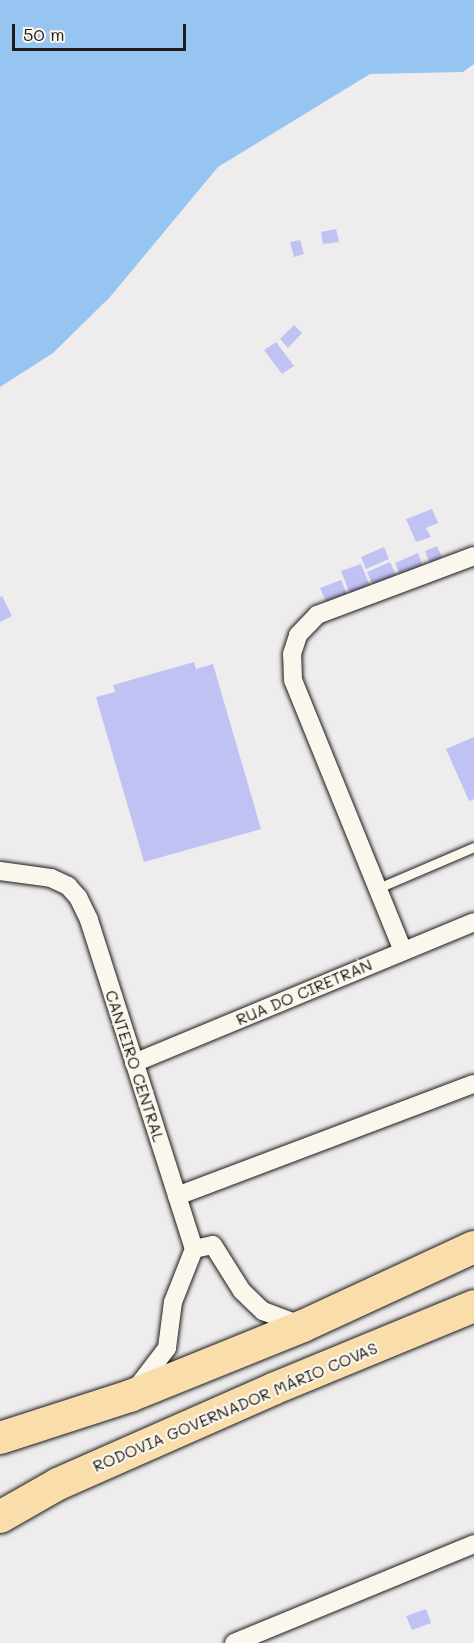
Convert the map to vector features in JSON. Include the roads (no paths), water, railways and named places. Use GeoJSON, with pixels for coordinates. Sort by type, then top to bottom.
{"type":"FeatureCollection","features":[{"type":"Feature","properties":{"kind":"highway"},"geometry":{"type":"LineString","coordinates":[[0,1438],[130,1396],[303,1326],[474,1247]]}},
{"type":"Feature","properties":{"kind":"highway","name":"RODOVIA GOVERNADOR MÁRIO COVAS"},"geometry":{"type":"LineString","coordinates":[[0,1517],[58,1485],[122,1456],[273,1389],[474,1306]]}},
{"type":"Feature","properties":{"kind":"street"},"geometry":{"type":"LineString","coordinates":[[403,951],[292,680],[292,654],[298,635],[317,615],[474,556]]}},
{"type":"Feature","properties":{"kind":"street","name":"CANTEIRO CENTRAL"},"geometry":{"type":"LineString","coordinates":[[0,871],[51,878],[69,886],[78,897],[89,920],[194,1249]]}},
{"type":"Feature","properties":{"kind":"street","name":"RUA DO CIRETRAN"},"geometry":{"type":"LineString","coordinates":[[134,1063],[474,922]]}},
{"type":"Feature","properties":{"kind":"street"},"geometry":{"type":"LineString","coordinates":[[177,1196],[474,1084]]}},
{"type":"Feature","properties":{"kind":"street"},"geometry":{"type":"LineString","coordinates":[[130,1396],[166,1348],[173,1302],[194,1249],[213,1245],[242,1291],[263,1311],[303,1326]]}},
{"type":"Feature","properties":{"kind":"street"},"geometry":{"type":"LineString","coordinates":[[234,1643],[474,1544]]}},
{"type":"Feature","properties":{"kind":"lane"},"geometry":{"type":"LineString","coordinates":[[378,888],[474,847]]}},
{"type":"Feature","properties":{"kind":"water"},"geometry":{"type":"Polygon","coordinates":[[[0,0],[474,0],[474,64],[463,72],[370,74],[218,167],[110,297],[53,353],[0,387],[0,0]]]}}]}
